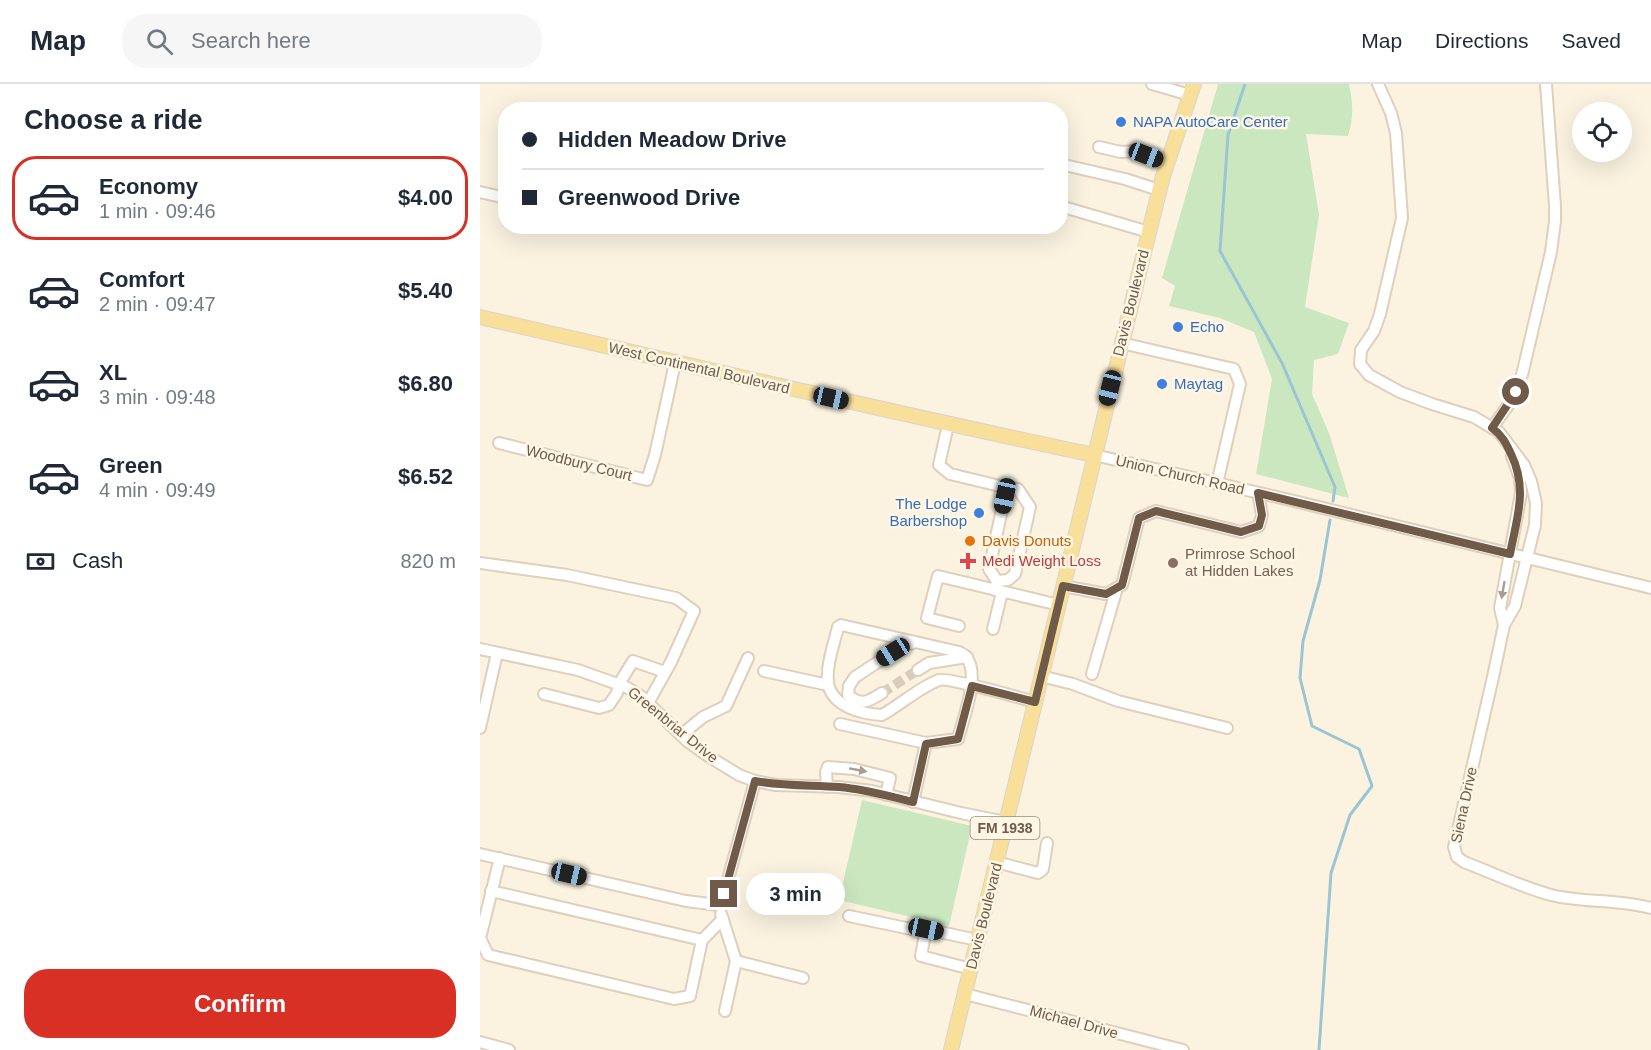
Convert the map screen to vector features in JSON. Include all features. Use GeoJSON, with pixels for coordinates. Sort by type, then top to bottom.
{"type":"FeatureCollection","features":[{"type":"Feature","properties":{"kind":"main road","name":"Davis Boulevard"},"geometry":{"type":"LineString","coordinates":[[951,1050],[1159,190],[1192,89]]}},
{"type":"Feature","properties":{"kind":"main road","name":"West Continental Boulevard"},"geometry":{"type":"LineString","coordinates":[[480,316],[948,425],[1094,455]]}},
{"type":"Feature","properties":{"kind":"street"},"geometry":{"type":"LineString","coordinates":[[1152,84],[1192,89]]}},
{"type":"Feature","properties":{"kind":"street"},"geometry":{"type":"LineString","coordinates":[[1378,84],[1391,113],[1396,133],[1402,218],[1380,314],[1374,331],[1361,350],[1360,363],[1370,375],[1400,392],[1474,417],[1503,437]]}},
{"type":"Feature","properties":{"kind":"street"},"geometry":{"type":"LineString","coordinates":[[1492,428],[1512,400],[1522,375],[1553,244],[1555,206],[1546,84]]}},
{"type":"Feature","properties":{"kind":"street"},"geometry":{"type":"LineString","coordinates":[[1099,147],[1121,152],[1135,151],[1167,163]]}},
{"type":"Feature","properties":{"kind":"street"},"geometry":{"type":"LineString","coordinates":[[1068,166],[1125,179],[1159,190]]}},
{"type":"Feature","properties":{"kind":"street"},"geometry":{"type":"LineString","coordinates":[[480,192],[498,196]]}},
{"type":"Feature","properties":{"kind":"street"},"geometry":{"type":"LineString","coordinates":[[1068,208],[1149,232]]}},
{"type":"Feature","properties":{"kind":"street"},"geometry":{"type":"LineString","coordinates":[[1121,343],[1234,369],[1240,384],[1217,484]]}},
{"type":"Feature","properties":{"kind":"street","name":"Woodbury Court"},"geometry":{"type":"LineString","coordinates":[[500,443],[647,480],[655,455],[675,363]]}},
{"type":"Feature","properties":{"kind":"street"},"geometry":{"type":"LineString","coordinates":[[948,425],[939,465],[950,474],[1018,489],[1030,507],[1015,574],[998,588]]}},
{"type":"Feature","properties":{"kind":"street","name":"Siena Drive"},"geometry":{"type":"LineString","coordinates":[[1503,437],[1515,463],[1521,486],[1500,608],[1504,625]]}},
{"type":"Feature","properties":{"kind":"street","name":"Siena Drive"},"geometry":{"type":"LineString","coordinates":[[1503,437],[1524,465],[1531,482],[1536,503],[1535,525],[1515,606],[1504,625],[1454,848],[1455,854],[1464,862],[1550,895],[1651,908]]}},
{"type":"Feature","properties":{"kind":"street","name":"Union Church Road"},"geometry":{"type":"LineString","coordinates":[[1094,455],[1651,588]]}},
{"type":"Feature","properties":{"kind":"street"},"geometry":{"type":"LineString","coordinates":[[993,629],[998,588],[989,569],[1005,496],[1004,487]]}},
{"type":"Feature","properties":{"kind":"street"},"geometry":{"type":"LineString","coordinates":[[1063,586],[1106,594],[1122,585],[1139,518],[1156,511],[1241,532],[1259,526],[1262,515],[1258,493]]}},
{"type":"Feature","properties":{"kind":"street"},"geometry":{"type":"LineString","coordinates":[[480,563],[567,575],[676,598],[694,611],[648,703]]}},
{"type":"Feature","properties":{"kind":"street"},"geometry":{"type":"LineString","coordinates":[[959,626],[927,618],[938,576],[998,588],[1059,605]]}},
{"type":"Feature","properties":{"kind":"street"},"geometry":{"type":"LineString","coordinates":[[1092,674],[1118,588]]}},
{"type":"Feature","properties":{"kind":"street"},"geometry":{"type":"LineString","coordinates":[[840,724],[926,744],[958,739],[972,686],[971,668],[967,657],[959,652],[841,625],[838,627],[828,672],[828,685],[838,700],[851,709],[882,715],[941,679],[953,680],[972,686],[1035,702]]}},
{"type":"Feature","properties":{"kind":"street"},"geometry":{"type":"LineString","coordinates":[[882,693],[862,703],[853,700],[848,695],[849,686],[855,677],[904,645],[916,642]]}},
{"type":"Feature","properties":{"kind":"street","name":"Greenbriar Drive"},"geometry":{"type":"LineString","coordinates":[[480,649],[578,670],[626,687],[642,697],[681,735],[708,756],[739,775],[755,781],[776,785],[872,792],[1006,822]]}},
{"type":"Feature","properties":{"kind":"street"},"geometry":{"type":"LineString","coordinates":[[480,728],[498,653]]}},
{"type":"Feature","properties":{"kind":"street"},"geometry":{"type":"LineString","coordinates":[[918,670],[929,663],[967,657]]}},
{"type":"Feature","properties":{"kind":"street"},"geometry":{"type":"LineString","coordinates":[[681,735],[703,717],[726,706],[748,658]]}},
{"type":"Feature","properties":{"kind":"street"},"geometry":{"type":"LineString","coordinates":[[544,694],[599,708],[609,705],[633,661],[665,672]]}},
{"type":"Feature","properties":{"kind":"street"},"geometry":{"type":"LineString","coordinates":[[764,671],[828,685]]}},
{"type":"Feature","properties":{"kind":"street"},"geometry":{"type":"LineString","coordinates":[[1041,676],[1073,684],[1118,701],[1227,728]]}},
{"type":"Feature","properties":{"kind":"street"},"geometry":{"type":"LineString","coordinates":[[913,802],[926,744]]}},
{"type":"Feature","properties":{"kind":"street"},"geometry":{"type":"LineString","coordinates":[[826,787],[828,767],[854,769],[890,778],[886,795]]}},
{"type":"Feature","properties":{"kind":"street"},"geometry":{"type":"LineString","coordinates":[[725,1011],[736,961],[718,905],[724,894],[755,781]]}},
{"type":"Feature","properties":{"kind":"street"},"geometry":{"type":"LineString","coordinates":[[996,862],[1038,873],[1043,869],[1047,843]]}},
{"type":"Feature","properties":{"kind":"street"},"geometry":{"type":"LineString","coordinates":[[480,854],[686,902],[718,905]]}},
{"type":"Feature","properties":{"kind":"street"},"geometry":{"type":"LineString","coordinates":[[500,858],[480,938],[488,955],[674,999],[690,996],[702,940],[723,920]]}},
{"type":"Feature","properties":{"kind":"street"},"geometry":{"type":"LineString","coordinates":[[492,891],[702,940]]}},
{"type":"Feature","properties":{"kind":"street"},"geometry":{"type":"LineString","coordinates":[[849,916],[977,940]]}},
{"type":"Feature","properties":{"kind":"street"},"geometry":{"type":"LineString","coordinates":[[926,929],[921,956],[971,969]]}},
{"type":"Feature","properties":{"kind":"street"},"geometry":{"type":"LineString","coordinates":[[736,961],[803,978]]}},
{"type":"Feature","properties":{"kind":"street","name":"Michael Drive"},"geometry":{"type":"LineString","coordinates":[[965,994],[1183,1050]]}},
{"type":"Feature","properties":{"kind":"street"},"geometry":{"type":"LineString","coordinates":[[480,1042],[509,1050]]}},
{"type":"Feature","properties":{"kind":"green space"},"geometry":{"type":"Polygon","coordinates":[[[1218,84],[1349,84],[1352,110],[1348,136],[1306,134],[1319,215],[1305,307],[1349,323],[1338,354],[1314,360],[1312,394],[1329,433],[1349,498],[1256,474],[1272,379],[1254,332],[1220,318],[1169,306],[1175,286],[1162,278],[1218,84]]]}},
{"type":"Feature","properties":{"kind":"green space"},"geometry":{"type":"Polygon","coordinates":[[[862,800],[972,826],[949,926],[839,900],[862,800]]]}},
{"type":"Feature","properties":{"kind":"waterway"},"geometry":{"type":"LineString","coordinates":[[1245,84],[1228,135],[1220,251],[1282,363],[1335,487],[1333,501]]}},
{"type":"Feature","properties":{"kind":"waterway"},"geometry":{"type":"LineString","coordinates":[[1319,1050],[1331,873],[1350,815],[1372,786],[1359,749],[1312,726],[1300,678],[1303,641],[1320,580],[1330,520]]}},
{"type":"Feature","properties":{"kind":"tunnel"},"geometry":{"type":"LineString","coordinates":[[882,693],[918,670]]}},
{"type":"Feature","properties":{"kind":"place","name":"NAPA AutoCare Center"},"geometry":{"type":"Point","coordinates":[1121,122]}},
{"type":"Feature","properties":{"kind":"place","name":"Echo"},"geometry":{"type":"Point","coordinates":[1178,327]}},
{"type":"Feature","properties":{"kind":"place","name":"Maytag"},"geometry":{"type":"Point","coordinates":[1162,384]}},
{"type":"Feature","properties":{"kind":"place","name":"The Lodge Barbershop"},"geometry":{"type":"Point","coordinates":[979,513]}},
{"type":"Feature","properties":{"kind":"place","name":"Davis Donuts"},"geometry":{"type":"Point","coordinates":[970,541]}},
{"type":"Feature","properties":{"kind":"place","name":"Medi Weight Loss"},"geometry":{"type":"Point","coordinates":[968,561]}},
{"type":"Feature","properties":{"kind":"place","name":"Primrose School at Hidden Lakes"},"geometry":{"type":"Point","coordinates":[1173,563]}},
{"type":"Feature","properties":{"kind":"route"},"geometry":{"type":"LineString","coordinates":[[724,894],[755,781],[776,785],[839,787],[913,802],[926,744],[958,739],[972,686],[1035,702],[1063,586],[1106,594],[1122,585],[1139,518],[1156,511],[1241,532],[1259,526],[1262,515],[1258,493],[1510,554],[1521,494],[1520,478],[1503,437],[1492,428],[1516,392]]}}]}
